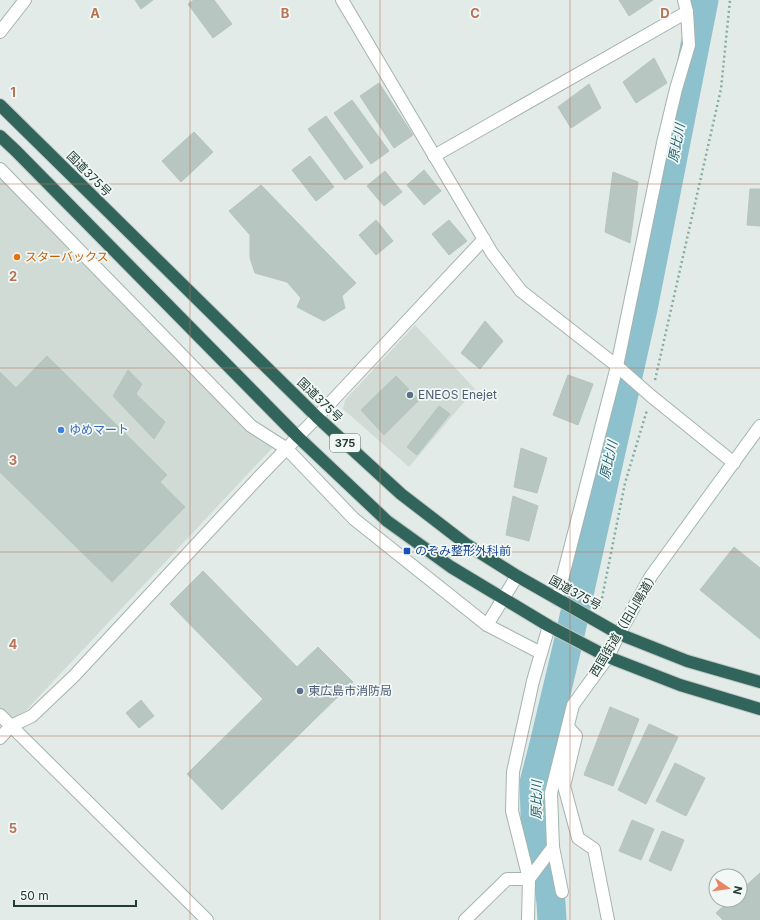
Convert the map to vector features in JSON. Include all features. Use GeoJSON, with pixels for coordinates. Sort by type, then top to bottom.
{"type":"FeatureCollection","features":[{"type":"Feature","properties":{"kind":"highway","name":"国道375号"},"geometry":{"type":"LineString","coordinates":[[0,105],[317,417],[401,494],[466,544],[516,576],[619,634],[687,661],[760,682]]}},
{"type":"Feature","properties":{"kind":"highway","name":"375"},"geometry":{"type":"LineString","coordinates":[[0,136],[298,437],[387,521],[451,567],[549,626],[608,657],[680,685],[760,709]]}},
{"type":"Feature","properties":{"kind":"street"},"geometry":{"type":"LineString","coordinates":[[0,32],[25,0]]}},
{"type":"Feature","properties":{"kind":"street"},"geometry":{"type":"LineString","coordinates":[[342,0],[492,253],[521,291],[620,368],[734,463]]}},
{"type":"Feature","properties":{"kind":"street"},"geometry":{"type":"LineString","coordinates":[[434,156],[686,6],[689,45],[676,89],[663,143],[620,368],[557,600]]}},
{"type":"Feature","properties":{"kind":"street"},"geometry":{"type":"LineString","coordinates":[[0,169],[251,426],[286,449],[354,519],[487,625],[541,653]]}},
{"type":"Feature","properties":{"kind":"street"},"geometry":{"type":"LineString","coordinates":[[0,738],[11,726],[32,716],[74,676],[484,239]]}},
{"type":"Feature","properties":{"kind":"street","name":"西国街道（旧山陽道）"},"geometry":{"type":"LineString","coordinates":[[562,892],[553,847],[551,794],[573,705],[608,657],[651,576],[760,426]]}},
{"type":"Feature","properties":{"kind":"street"},"geometry":{"type":"LineString","coordinates":[[487,625],[516,576]]}},
{"type":"Feature","properties":{"kind":"street"},"geometry":{"type":"LineString","coordinates":[[528,920],[529,879],[512,810],[513,772],[533,681],[549,626]]}},
{"type":"Feature","properties":{"kind":"street"},"geometry":{"type":"LineString","coordinates":[[0,715],[207,920]]}},
{"type":"Feature","properties":{"kind":"street"},"geometry":{"type":"LineString","coordinates":[[568,727],[576,736],[564,786],[578,838],[594,849],[608,920]]}},
{"type":"Feature","properties":{"kind":"street"},"geometry":{"type":"LineString","coordinates":[[529,879],[553,847]]}},
{"type":"Feature","properties":{"kind":"street"},"geometry":{"type":"LineString","coordinates":[[465,920],[506,879],[529,879]]}},
{"type":"Feature","properties":{"kind":"path"},"geometry":{"type":"LineString","coordinates":[[597,622],[625,483],[721,89],[730,0]]}},
{"type":"Feature","properties":{"kind":"shaded area"},"geometry":{"type":"Polygon","coordinates":[[[0,165],[277,443],[0,738],[0,165]]]}},
{"type":"Feature","properties":{"kind":"shaded area","name":"ENEOS Enejet"},"geometry":{"type":"Polygon","coordinates":[[[415,325],[475,389],[409,467],[343,409],[345,400],[415,325]]]}},
{"type":"Feature","properties":{"kind":"building"},"geometry":{"type":"Polygon","coordinates":[[[135,0],[153,0],[141,9],[135,0]]]}},
{"type":"Feature","properties":{"kind":"building"},"geometry":{"type":"Polygon","coordinates":[[[194,0],[214,0],[232,24],[213,38],[188,4],[194,0]]]}},
{"type":"Feature","properties":{"kind":"building"},"geometry":{"type":"Polygon","coordinates":[[[619,0],[653,0],[629,16],[619,0]]]}},
{"type":"Feature","properties":{"kind":"building"},"geometry":{"type":"Polygon","coordinates":[[[654,58],[667,83],[636,103],[623,82],[654,58]]]}},
{"type":"Feature","properties":{"kind":"building"},"geometry":{"type":"Polygon","coordinates":[[[379,83],[413,135],[394,148],[360,96],[379,83]]]}},
{"type":"Feature","properties":{"kind":"building"},"geometry":{"type":"Polygon","coordinates":[[[589,84],[601,108],[571,128],[558,107],[589,84]]]}},
{"type":"Feature","properties":{"kind":"building"},"geometry":{"type":"Polygon","coordinates":[[[352,100],[389,151],[371,164],[334,113],[352,100]]]}},
{"type":"Feature","properties":{"kind":"building"},"geometry":{"type":"Polygon","coordinates":[[[326,116],[363,167],[345,180],[308,129],[326,116]]]}},
{"type":"Feature","properties":{"kind":"building"},"geometry":{"type":"Polygon","coordinates":[[[194,132],[213,152],[181,182],[162,161],[194,132]]]}},
{"type":"Feature","properties":{"kind":"building"},"geometry":{"type":"Polygon","coordinates":[[[310,156],[334,187],[316,201],[292,170],[310,156]]]}},
{"type":"Feature","properties":{"kind":"building"},"geometry":{"type":"Polygon","coordinates":[[[424,170],[441,191],[424,205],[407,185],[424,170]]]}},
{"type":"Feature","properties":{"kind":"building"},"geometry":{"type":"Polygon","coordinates":[[[385,171],[402,192],[384,206],[367,186],[385,171]]]}},
{"type":"Feature","properties":{"kind":"building"},"geometry":{"type":"Polygon","coordinates":[[[613,172],[638,182],[630,243],[605,232],[613,172]]]}},
{"type":"Feature","properties":{"kind":"building"},"geometry":{"type":"Polygon","coordinates":[[[261,185],[356,283],[342,296],[345,308],[324,321],[297,307],[301,298],[287,282],[255,273],[250,258],[250,235],[229,211],[261,185]]]}},
{"type":"Feature","properties":{"kind":"building"},"geometry":{"type":"Polygon","coordinates":[[[750,189],[760,189],[760,226],[747,225],[750,189]]]}},
{"type":"Feature","properties":{"kind":"building"},"geometry":{"type":"Polygon","coordinates":[[[376,220],[393,241],[376,255],[359,235],[376,220]]]}},
{"type":"Feature","properties":{"kind":"building"},"geometry":{"type":"Polygon","coordinates":[[[449,220],[467,241],[449,255],[432,234],[449,220]]]}},
{"type":"Feature","properties":{"kind":"building"},"geometry":{"type":"Polygon","coordinates":[[[485,321],[503,341],[480,369],[461,353],[485,321]]]}},
{"type":"Feature","properties":{"kind":"building","name":"ゆめマート"},"geometry":{"type":"Polygon","coordinates":[[[47,356],[167,475],[160,482],[185,507],[112,582],[0,472],[0,372],[16,388],[47,356]]]}},
{"type":"Feature","properties":{"kind":"building"},"geometry":{"type":"Polygon","coordinates":[[[128,370],[142,384],[136,394],[165,422],[154,439],[113,396],[128,370]]]}},
{"type":"Feature","properties":{"kind":"building"},"geometry":{"type":"Polygon","coordinates":[[[568,375],[593,384],[578,425],[553,415],[568,375]]]}},
{"type":"Feature","properties":{"kind":"building"},"geometry":{"type":"Polygon","coordinates":[[[396,376],[419,400],[384,435],[361,410],[396,376]]]}},
{"type":"Feature","properties":{"kind":"building"},"geometry":{"type":"Polygon","coordinates":[[[439,406],[450,414],[417,455],[407,447],[439,406]]]}},
{"type":"Feature","properties":{"kind":"building"},"geometry":{"type":"Polygon","coordinates":[[[521,448],[547,458],[537,493],[514,487],[521,448]]]}},
{"type":"Feature","properties":{"kind":"building"},"geometry":{"type":"Polygon","coordinates":[[[513,496],[538,506],[529,541],[506,535],[513,496]]]}},
{"type":"Feature","properties":{"kind":"building"},"geometry":{"type":"Polygon","coordinates":[[[734,547],[760,568],[760,639],[700,590],[734,547]]]}},
{"type":"Feature","properties":{"kind":"building","name":"東広島市消防局"},"geometry":{"type":"Polygon","coordinates":[[[203,571],[297,667],[318,647],[353,682],[222,810],[187,774],[263,699],[170,604],[203,571]]]}},
{"type":"Feature","properties":{"kind":"building"},"geometry":{"type":"Polygon","coordinates":[[[141,700],[154,716],[139,728],[126,713],[141,700]]]}},
{"type":"Feature","properties":{"kind":"building"},"geometry":{"type":"Polygon","coordinates":[[[610,707],[639,719],[613,786],[584,775],[610,707]]]}},
{"type":"Feature","properties":{"kind":"building"},"geometry":{"type":"Polygon","coordinates":[[[649,724],[678,737],[646,804],[618,790],[649,724]]]}},
{"type":"Feature","properties":{"kind":"building"},"geometry":{"type":"Polygon","coordinates":[[[675,763],[705,778],[686,816],[656,801],[675,763]]]}},
{"type":"Feature","properties":{"kind":"building"},"geometry":{"type":"Polygon","coordinates":[[[632,820],[654,829],[641,860],[619,851],[632,820]]]}},
{"type":"Feature","properties":{"kind":"building"},"geometry":{"type":"Polygon","coordinates":[[[662,831],[684,840],[671,871],[649,861],[662,831]]]}},
{"type":"Feature","properties":{"kind":"building"},"geometry":{"type":"Polygon","coordinates":[[[760,873],[760,920],[723,920],[716,913],[721,908],[748,908],[748,884],[760,873]]]}},
{"type":"Feature","properties":{"kind":"waterway","name":"原比川"},"geometry":{"type":"LineString","coordinates":[[552,920],[549,887],[536,843],[534,783],[569,639],[643,309],[704,0]]}},
{"type":"Feature","properties":{"kind":"place","name":"スターバックス"},"geometry":{"type":"Point","coordinates":[17,257]}},
{"type":"Feature","properties":{"kind":"place","name":"ENEOS Enejet"},"geometry":{"type":"Point","coordinates":[410,395]}},
{"type":"Feature","properties":{"kind":"place","name":"ゆめマート"},"geometry":{"type":"Point","coordinates":[61,430]}},
{"type":"Feature","properties":{"kind":"place","name":"のぞみ整形外科前"},"geometry":{"type":"Point","coordinates":[407,551]}},
{"type":"Feature","properties":{"kind":"place","name":"東広島市消防局"},"geometry":{"type":"Point","coordinates":[300,691]}}]}
